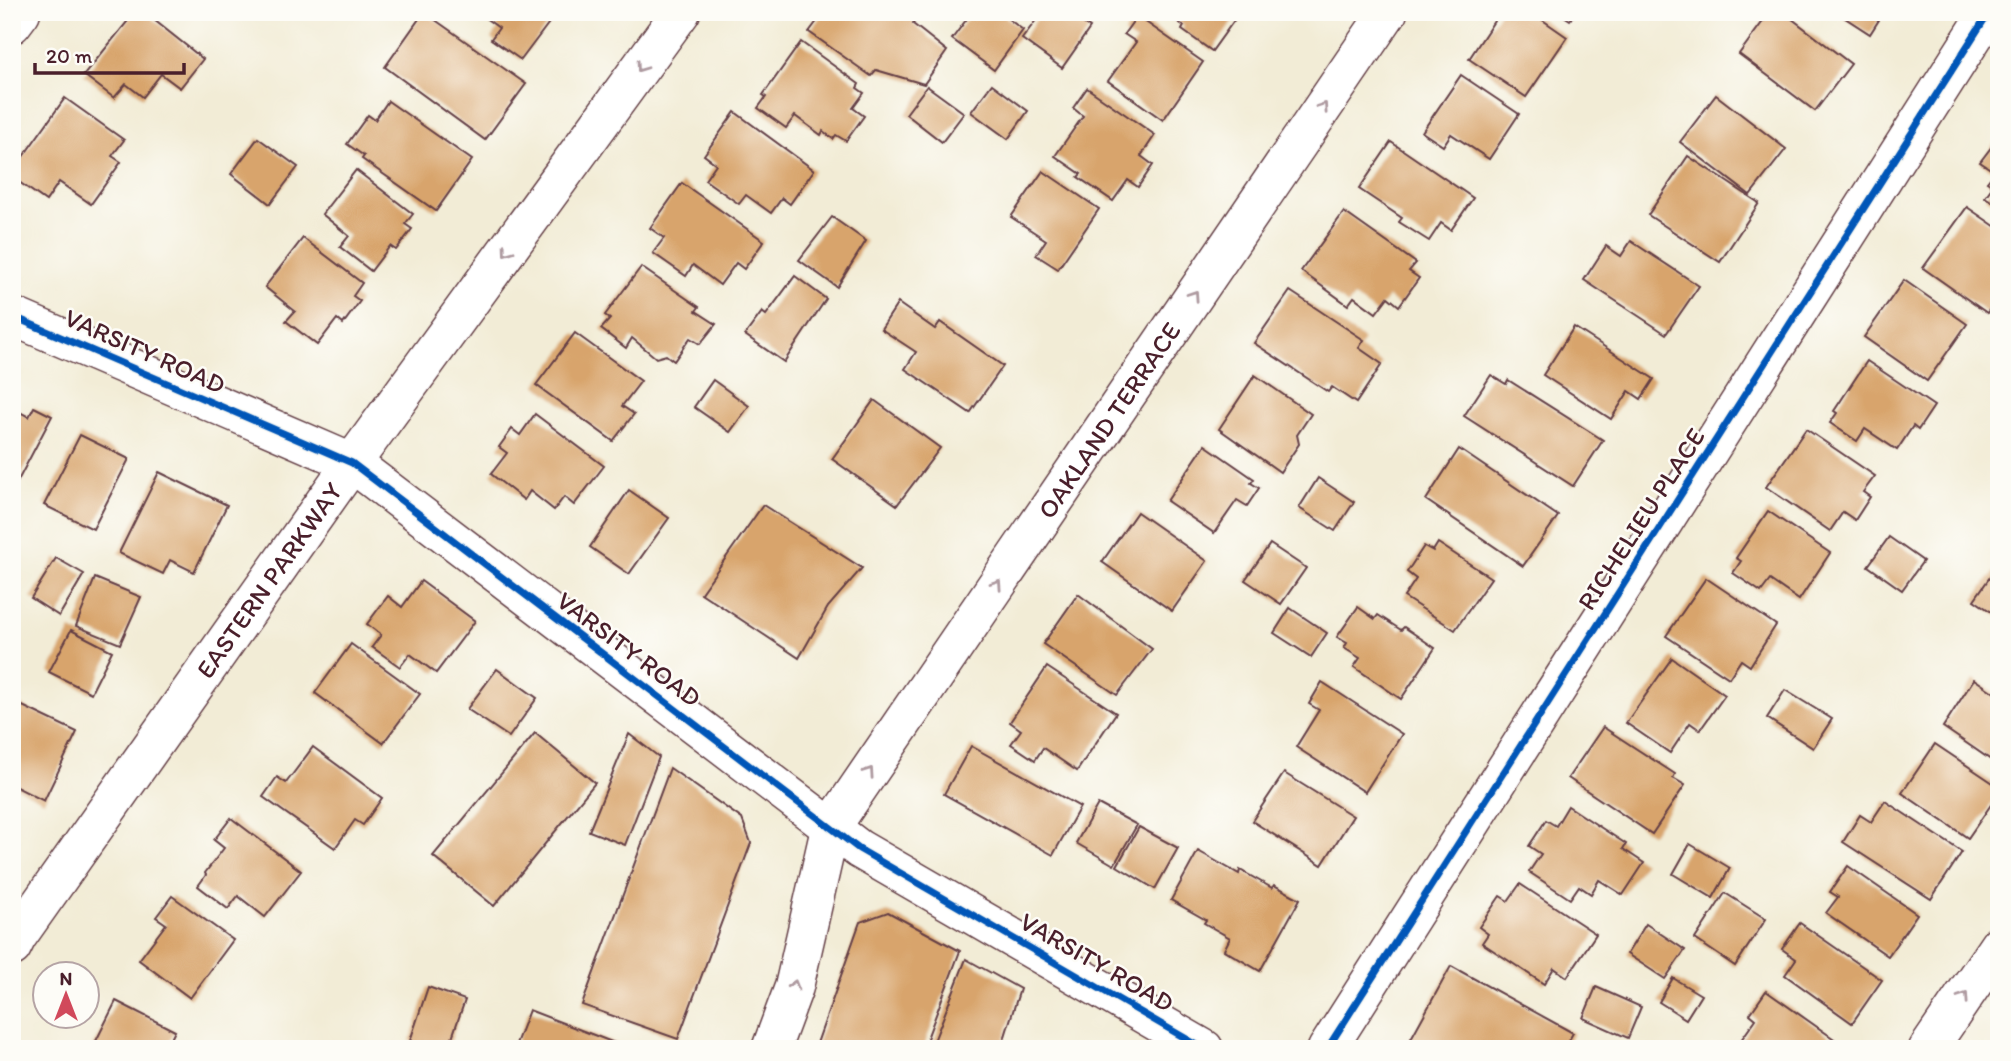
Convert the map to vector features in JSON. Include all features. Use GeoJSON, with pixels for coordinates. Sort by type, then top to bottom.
{"type":"FeatureCollection","features":[{"type":"Feature","properties":{"kind":"street"},"geometry":{"type":"LineString","coordinates":[[12,24],[21,12]]}},
{"type":"Feature","properties":{"kind":"street","name":"EASTERN PARKWAY"},"geometry":{"type":"LineString","coordinates":[[14,940],[352,463],[681,12]]}},
{"type":"Feature","properties":{"kind":"street","name":"OAKLAND TERRACE"},"geometry":{"type":"LineString","coordinates":[[830,829],[1388,12]]}},
{"type":"Feature","properties":{"kind":"street","name":"RICHELIEU PLACE"},"geometry":{"type":"LineString","coordinates":[[1327,1049],[1989,12]]}},
{"type":"Feature","properties":{"kind":"street","name":"VARSITY ROAD"},"geometry":{"type":"LineString","coordinates":[[12,316],[352,463],[859,849],[1204,1049]]}},
{"type":"Feature","properties":{"kind":"street"},"geometry":{"type":"LineString","coordinates":[[771,1049],[794,987],[830,829]]}},
{"type":"Feature","properties":{"kind":"street"},"geometry":{"type":"LineString","coordinates":[[1928,1049],[1999,944]]}},
{"type":"Feature","properties":{"kind":"building"},"geometry":{"type":"Polygon","coordinates":[[[135,12],[144,12],[203,59],[180,88],[161,74],[143,97],[126,84],[114,98],[84,75],[135,12]]]}},
{"type":"Feature","properties":{"kind":"building"},"geometry":{"type":"Polygon","coordinates":[[[424,12],[526,84],[485,140],[385,67],[424,12]]]}},
{"type":"Feature","properties":{"kind":"building"},"geometry":{"type":"Polygon","coordinates":[[[477,12],[557,12],[521,60],[491,39],[499,28],[477,12]]]}},
{"type":"Feature","properties":{"kind":"building"},"geometry":{"type":"Polygon","coordinates":[[[824,12],[909,12],[916,18],[913,24],[947,51],[924,84],[876,70],[871,76],[809,32],[824,12]]]}},
{"type":"Feature","properties":{"kind":"building"},"geometry":{"type":"Polygon","coordinates":[[[972,12],[999,12],[1023,30],[994,70],[952,39],[972,12]]]}},
{"type":"Feature","properties":{"kind":"building"},"geometry":{"type":"Polygon","coordinates":[[[1042,12],[1068,12],[1090,28],[1062,68],[1022,39],[1042,12]]]}},
{"type":"Feature","properties":{"kind":"building"},"geometry":{"type":"Polygon","coordinates":[[[1164,12],[1240,12],[1212,51],[1182,30],[1184,26],[1164,12]]]}},
{"type":"Feature","properties":{"kind":"building"},"geometry":{"type":"Polygon","coordinates":[[[1500,12],[1531,12],[1567,37],[1526,97],[1469,59],[1500,12]]]}},
{"type":"Feature","properties":{"kind":"building"},"geometry":{"type":"Polygon","coordinates":[[[1558,12],[1576,12],[1570,20],[1558,12]]]}},
{"type":"Feature","properties":{"kind":"building"},"geometry":{"type":"Polygon","coordinates":[[[1770,12],[1783,12],[1851,64],[1815,111],[1739,54],[1770,12]]]}},
{"type":"Feature","properties":{"kind":"building"},"geometry":{"type":"Polygon","coordinates":[[[1836,12],[1884,12],[1870,34],[1836,12]]]}},
{"type":"Feature","properties":{"kind":"building"},"geometry":{"type":"Polygon","coordinates":[[[1137,16],[1203,62],[1163,120],[1108,81],[1136,42],[1124,34],[1137,16]]]}},
{"type":"Feature","properties":{"kind":"building"},"geometry":{"type":"Polygon","coordinates":[[[801,42],[859,84],[857,88],[864,93],[853,108],[864,116],[846,141],[836,135],[833,139],[823,131],[821,135],[795,116],[786,128],[758,108],[766,97],[763,95],[801,42]]]}},
{"type":"Feature","properties":{"kind":"building"},"geometry":{"type":"Polygon","coordinates":[[[1461,75],[1519,114],[1489,159],[1451,134],[1443,146],[1422,132],[1461,75]]]}},
{"type":"Feature","properties":{"kind":"building"},"geometry":{"type":"Polygon","coordinates":[[[992,84],[1028,111],[1008,139],[971,112],[992,84]]]}},
{"type":"Feature","properties":{"kind":"building"},"geometry":{"type":"Polygon","coordinates":[[[927,86],[964,113],[942,142],[906,114],[927,86]]]}},
{"type":"Feature","properties":{"kind":"building"},"geometry":{"type":"Polygon","coordinates":[[[1087,88],[1155,135],[1141,156],[1153,165],[1138,187],[1128,180],[1113,201],[1078,177],[1081,174],[1055,156],[1083,116],[1073,108],[1087,88]]]}},
{"type":"Feature","properties":{"kind":"building"},"geometry":{"type":"Polygon","coordinates":[[[1716,95],[1786,149],[1750,195],[1680,142],[1716,95]]]}},
{"type":"Feature","properties":{"kind":"building"},"geometry":{"type":"Polygon","coordinates":[[[65,98],[124,140],[112,156],[121,162],[91,204],[59,182],[46,201],[12,177],[12,172],[65,98]]]}},
{"type":"Feature","properties":{"kind":"building"},"geometry":{"type":"Polygon","coordinates":[[[388,101],[472,160],[436,211],[362,159],[364,156],[347,144],[368,115],[375,120],[388,101]]]}},
{"type":"Feature","properties":{"kind":"building"},"geometry":{"type":"Polygon","coordinates":[[[735,112],[814,170],[790,204],[782,198],[771,213],[746,195],[739,204],[705,180],[716,164],[704,155],[735,112]]]}},
{"type":"Feature","properties":{"kind":"building"},"geometry":{"type":"Polygon","coordinates":[[[1999,137],[1999,206],[1985,197],[1993,186],[1987,182],[1995,172],[1980,162],[1999,137]]]}},
{"type":"Feature","properties":{"kind":"building"},"geometry":{"type":"Polygon","coordinates":[[[258,138],[298,167],[270,204],[231,174],[258,138]]]}},
{"type":"Feature","properties":{"kind":"building"},"geometry":{"type":"Polygon","coordinates":[[[1391,142],[1473,198],[1451,230],[1441,223],[1429,241],[1399,222],[1402,218],[1359,189],[1391,142]]]}},
{"type":"Feature","properties":{"kind":"building"},"geometry":{"type":"Polygon","coordinates":[[[1688,156],[1759,203],[1720,262],[1648,215],[1688,156]]]}},
{"type":"Feature","properties":{"kind":"building"},"geometry":{"type":"Polygon","coordinates":[[[356,170],[413,214],[405,224],[412,229],[396,250],[390,246],[371,271],[340,247],[349,236],[322,214],[356,170]]]}},
{"type":"Feature","properties":{"kind":"building"},"geometry":{"type":"Polygon","coordinates":[[[1043,171],[1099,209],[1058,269],[1036,255],[1046,240],[1011,217],[1043,171]]]}},
{"type":"Feature","properties":{"kind":"building"},"geometry":{"type":"Polygon","coordinates":[[[682,183],[764,241],[744,269],[736,263],[720,285],[693,265],[686,276],[653,253],[664,238],[650,228],[682,183]]]}},
{"type":"Feature","properties":{"kind":"building"},"geometry":{"type":"Polygon","coordinates":[[[1967,207],[1999,229],[1999,296],[1987,313],[1923,268],[1967,207]]]}},
{"type":"Feature","properties":{"kind":"building"},"geometry":{"type":"Polygon","coordinates":[[[1344,212],[1416,263],[1409,271],[1419,278],[1399,306],[1388,297],[1376,313],[1354,297],[1348,305],[1301,271],[1344,212]]]}},
{"type":"Feature","properties":{"kind":"building"},"geometry":{"type":"Polygon","coordinates":[[[832,217],[866,241],[837,287],[799,260],[832,217]]]}},
{"type":"Feature","properties":{"kind":"building"},"geometry":{"type":"Polygon","coordinates":[[[303,238],[362,283],[353,296],[360,301],[343,324],[337,319],[317,345],[286,321],[295,311],[265,287],[303,238]]]}},
{"type":"Feature","properties":{"kind":"building"},"geometry":{"type":"Polygon","coordinates":[[[1631,241],[1699,286],[1666,334],[1584,280],[1606,246],[1621,256],[1631,241]]]}},
{"type":"Feature","properties":{"kind":"building"},"geometry":{"type":"Polygon","coordinates":[[[641,267],[699,307],[696,311],[716,324],[700,344],[690,338],[674,361],[666,355],[656,358],[632,338],[626,348],[601,329],[610,319],[605,315],[641,267]]]}},
{"type":"Feature","properties":{"kind":"building"},"geometry":{"type":"Polygon","coordinates":[[[795,276],[826,299],[784,362],[745,335],[762,312],[766,315],[795,276]]]}},
{"type":"Feature","properties":{"kind":"building"},"geometry":{"type":"Polygon","coordinates":[[[1904,280],[1967,324],[1927,381],[1864,337],[1904,280]]]}},
{"type":"Feature","properties":{"kind":"building"},"geometry":{"type":"Polygon","coordinates":[[[1290,291],[1364,340],[1359,348],[1382,364],[1356,403],[1332,387],[1328,392],[1254,343],[1290,291]]]}},
{"type":"Feature","properties":{"kind":"building"},"geometry":{"type":"Polygon","coordinates":[[[898,303],[935,329],[940,322],[1003,366],[970,413],[905,369],[916,352],[881,329],[898,303]]]}},
{"type":"Feature","properties":{"kind":"building"},"geometry":{"type":"Polygon","coordinates":[[[1574,327],[1654,379],[1641,399],[1629,391],[1611,419],[1543,375],[1574,327]]]}},
{"type":"Feature","properties":{"kind":"building"},"geometry":{"type":"Polygon","coordinates":[[[575,333],[641,381],[622,406],[634,414],[613,441],[536,385],[575,333]]]}},
{"type":"Feature","properties":{"kind":"building"},"geometry":{"type":"Polygon","coordinates":[[[1867,361],[1934,406],[1918,430],[1913,426],[1897,450],[1865,429],[1857,441],[1830,423],[1837,413],[1834,411],[1867,361]]]}},
{"type":"Feature","properties":{"kind":"building"},"geometry":{"type":"Polygon","coordinates":[[[1255,375],[1311,414],[1297,435],[1299,444],[1280,472],[1219,429],[1255,375]]]}},
{"type":"Feature","properties":{"kind":"building"},"geometry":{"type":"Polygon","coordinates":[[[1491,375],[1506,384],[1508,380],[1603,440],[1573,486],[1464,416],[1491,375]]]}},
{"type":"Feature","properties":{"kind":"building"},"geometry":{"type":"Polygon","coordinates":[[[713,380],[749,406],[730,432],[694,407],[713,380]]]}},
{"type":"Feature","properties":{"kind":"building"},"geometry":{"type":"Polygon","coordinates":[[[874,400],[940,448],[897,505],[832,459],[874,400]]]}},
{"type":"Feature","properties":{"kind":"building"},"geometry":{"type":"Polygon","coordinates":[[[34,407],[52,416],[12,492],[12,408],[29,417],[34,407]]]}},
{"type":"Feature","properties":{"kind":"building"},"geometry":{"type":"Polygon","coordinates":[[[535,414],[604,466],[574,505],[564,497],[554,510],[530,491],[524,500],[491,474],[507,453],[499,447],[512,429],[520,435],[535,414]]]}},
{"type":"Feature","properties":{"kind":"building"},"geometry":{"type":"Polygon","coordinates":[[[1806,429],[1875,476],[1863,492],[1870,497],[1855,520],[1843,512],[1830,531],[1766,487],[1806,429]]]}},
{"type":"Feature","properties":{"kind":"building"},"geometry":{"type":"Polygon","coordinates":[[[80,435],[129,459],[93,529],[44,505],[80,435]]]}},
{"type":"Feature","properties":{"kind":"building"},"geometry":{"type":"Polygon","coordinates":[[[1205,445],[1254,479],[1251,483],[1259,488],[1247,506],[1237,500],[1214,533],[1167,501],[1205,445]]]}},
{"type":"Feature","properties":{"kind":"building"},"geometry":{"type":"Polygon","coordinates":[[[1459,449],[1558,516],[1523,566],[1426,500],[1459,449]]]}},
{"type":"Feature","properties":{"kind":"building"},"geometry":{"type":"Polygon","coordinates":[[[159,472],[227,505],[194,572],[170,560],[163,574],[119,553],[159,472]]]}},
{"type":"Feature","properties":{"kind":"building"},"geometry":{"type":"Polygon","coordinates":[[[1318,478],[1354,502],[1335,531],[1299,508],[1318,478]]]}},
{"type":"Feature","properties":{"kind":"building"},"geometry":{"type":"Polygon","coordinates":[[[629,490],[669,518],[629,574],[590,547],[629,490]]]}},
{"type":"Feature","properties":{"kind":"building"},"geometry":{"type":"Polygon","coordinates":[[[763,505],[862,568],[828,607],[799,658],[701,593],[763,505]]]}},
{"type":"Feature","properties":{"kind":"building"},"geometry":{"type":"Polygon","coordinates":[[[1768,511],[1830,553],[1799,600],[1770,580],[1761,592],[1733,573],[1741,561],[1736,558],[1768,511]]]}},
{"type":"Feature","properties":{"kind":"building"},"geometry":{"type":"Polygon","coordinates":[[[1137,512],[1207,561],[1172,611],[1102,562],[1137,512]]]}},
{"type":"Feature","properties":{"kind":"building"},"geometry":{"type":"Polygon","coordinates":[[[1889,537],[1923,561],[1902,590],[1868,566],[1889,537]]]}},
{"type":"Feature","properties":{"kind":"building"},"geometry":{"type":"Polygon","coordinates":[[[1438,543],[1491,578],[1455,630],[1404,597],[1416,579],[1407,572],[1424,546],[1433,551],[1438,543]]]}},
{"type":"Feature","properties":{"kind":"building"},"geometry":{"type":"Polygon","coordinates":[[[1270,544],[1306,568],[1281,604],[1245,580],[1270,544]]]}},
{"type":"Feature","properties":{"kind":"building"},"geometry":{"type":"Polygon","coordinates":[[[56,558],[84,574],[59,616],[31,598],[56,558]]]}},
{"type":"Feature","properties":{"kind":"building"},"geometry":{"type":"Polygon","coordinates":[[[1999,564],[1999,617],[1974,600],[1999,564]]]}},
{"type":"Feature","properties":{"kind":"building"},"geometry":{"type":"Polygon","coordinates":[[[95,578],[141,597],[120,644],[76,626],[95,578]]]}},
{"type":"Feature","properties":{"kind":"building"},"geometry":{"type":"Polygon","coordinates":[[[1706,578],[1776,625],[1750,666],[1741,660],[1729,678],[1666,636],[1706,578]]]}},
{"type":"Feature","properties":{"kind":"building"},"geometry":{"type":"Polygon","coordinates":[[[421,581],[475,621],[436,673],[410,654],[400,667],[372,647],[381,635],[367,624],[388,596],[402,607],[421,581]]]}},
{"type":"Feature","properties":{"kind":"building"},"geometry":{"type":"Polygon","coordinates":[[[1078,594],[1152,649],[1117,695],[1043,644],[1078,594]]]}},
{"type":"Feature","properties":{"kind":"building"},"geometry":{"type":"Polygon","coordinates":[[[1358,607],[1375,619],[1378,615],[1401,630],[1404,627],[1435,648],[1401,699],[1354,667],[1360,658],[1344,648],[1347,643],[1337,637],[1358,607]]]}},
{"type":"Feature","properties":{"kind":"building"},"geometry":{"type":"Polygon","coordinates":[[[1290,608],[1327,633],[1311,657],[1274,633],[1290,608]]]}},
{"type":"Feature","properties":{"kind":"building"},"geometry":{"type":"Polygon","coordinates":[[[71,630],[112,651],[91,693],[49,672],[71,630]]]}},
{"type":"Feature","properties":{"kind":"building"},"geometry":{"type":"Polygon","coordinates":[[[351,644],[420,694],[383,743],[315,693],[351,644]]]}},
{"type":"Feature","properties":{"kind":"building"},"geometry":{"type":"Polygon","coordinates":[[[1672,658],[1725,695],[1700,730],[1690,723],[1670,753],[1626,723],[1672,658]]]}},
{"type":"Feature","properties":{"kind":"building"},"geometry":{"type":"Polygon","coordinates":[[[1047,667],[1116,713],[1077,771],[1043,748],[1035,760],[1011,744],[1021,730],[1010,722],[1047,667]]]}},
{"type":"Feature","properties":{"kind":"building"},"geometry":{"type":"Polygon","coordinates":[[[497,669],[537,698],[509,737],[467,709],[497,669]]]}},
{"type":"Feature","properties":{"kind":"building"},"geometry":{"type":"Polygon","coordinates":[[[1974,679],[1999,696],[1999,754],[1994,762],[1943,727],[1974,679]]]}},
{"type":"Feature","properties":{"kind":"building"},"geometry":{"type":"Polygon","coordinates":[[[1322,682],[1402,734],[1365,792],[1296,747],[1319,710],[1309,704],[1322,682]]]}},
{"type":"Feature","properties":{"kind":"building"},"geometry":{"type":"Polygon","coordinates":[[[1785,690],[1832,719],[1813,748],[1767,718],[1785,690]]]}},
{"type":"Feature","properties":{"kind":"building"},"geometry":{"type":"Polygon","coordinates":[[[12,701],[77,732],[44,801],[12,785],[12,701]]]}},
{"type":"Feature","properties":{"kind":"building"},"geometry":{"type":"Polygon","coordinates":[[[1603,727],[1675,774],[1673,778],[1685,785],[1652,834],[1568,778],[1603,727]]]}},
{"type":"Feature","properties":{"kind":"building"},"geometry":{"type":"Polygon","coordinates":[[[535,733],[595,783],[494,906],[433,856],[535,733]]]}},
{"type":"Feature","properties":{"kind":"building"},"geometry":{"type":"Polygon","coordinates":[[[629,734],[659,757],[625,845],[589,831],[629,734]]]}},
{"type":"Feature","properties":{"kind":"building"},"geometry":{"type":"Polygon","coordinates":[[[1935,744],[1999,787],[1999,793],[1968,838],[1902,793],[1935,744]]]}},
{"type":"Feature","properties":{"kind":"building"},"geometry":{"type":"Polygon","coordinates":[[[971,746],[1080,807],[1053,855],[944,794],[971,746]]]}},
{"type":"Feature","properties":{"kind":"building"},"geometry":{"type":"Polygon","coordinates":[[[313,747],[382,798],[363,825],[355,820],[335,848],[263,797],[277,777],[286,783],[313,747]]]}},
{"type":"Feature","properties":{"kind":"building"},"geometry":{"type":"Polygon","coordinates":[[[670,768],[742,819],[751,843],[678,1039],[582,1005],[670,768]]]}},
{"type":"Feature","properties":{"kind":"building"},"geometry":{"type":"Polygon","coordinates":[[[1284,773],[1353,816],[1322,865],[1252,821],[1284,773]]]}},
{"type":"Feature","properties":{"kind":"building"},"geometry":{"type":"Polygon","coordinates":[[[1885,801],[1962,852],[1931,899],[1843,842],[1860,815],[1871,822],[1885,801]]]}},
{"type":"Feature","properties":{"kind":"building"},"geometry":{"type":"Polygon","coordinates":[[[1098,804],[1137,825],[1114,865],[1076,843],[1098,804]]]}},
{"type":"Feature","properties":{"kind":"building"},"geometry":{"type":"Polygon","coordinates":[[[1568,806],[1626,844],[1623,849],[1644,863],[1623,895],[1599,880],[1591,894],[1579,886],[1570,899],[1529,872],[1541,854],[1529,846],[1546,820],[1556,826],[1568,806]]]}},
{"type":"Feature","properties":{"kind":"building"},"geometry":{"type":"Polygon","coordinates":[[[231,818],[301,871],[265,917],[238,896],[228,909],[198,886],[224,848],[214,840],[231,818]]]}},
{"type":"Feature","properties":{"kind":"building"},"geometry":{"type":"Polygon","coordinates":[[[1139,827],[1178,848],[1155,889],[1117,866],[1139,827]]]}},
{"type":"Feature","properties":{"kind":"building"},"geometry":{"type":"Polygon","coordinates":[[[1690,844],[1730,868],[1713,898],[1673,874],[1690,844]]]}},
{"type":"Feature","properties":{"kind":"building"},"geometry":{"type":"Polygon","coordinates":[[[1198,851],[1239,874],[1240,870],[1272,888],[1274,885],[1300,899],[1260,971],[1224,950],[1230,938],[1204,923],[1206,920],[1171,900],[1198,851]]]}},
{"type":"Feature","properties":{"kind":"building"},"geometry":{"type":"Polygon","coordinates":[[[1848,866],[1917,914],[1888,956],[1826,913],[1838,897],[1830,892],[1848,866]]]}},
{"type":"Feature","properties":{"kind":"building"},"geometry":{"type":"Polygon","coordinates":[[[1520,884],[1596,934],[1567,977],[1554,968],[1544,984],[1482,943],[1488,934],[1479,927],[1500,896],[1508,901],[1520,884]]]}},
{"type":"Feature","properties":{"kind":"building"},"geometry":{"type":"Polygon","coordinates":[[[1725,893],[1766,919],[1735,966],[1695,939],[1725,893]]]}},
{"type":"Feature","properties":{"kind":"building"},"geometry":{"type":"Polygon","coordinates":[[[172,896],[233,940],[190,998],[139,960],[166,924],[156,917],[172,896]]]}},
{"type":"Feature","properties":{"kind":"building"},"geometry":{"type":"Polygon","coordinates":[[[888,912],[960,951],[923,1049],[815,1049],[860,922],[888,912]]]}},
{"type":"Feature","properties":{"kind":"building"},"geometry":{"type":"Polygon","coordinates":[[[1800,923],[1882,980],[1852,1023],[1785,975],[1796,959],[1782,949],[1800,923]]]}},
{"type":"Feature","properties":{"kind":"building"},"geometry":{"type":"Polygon","coordinates":[[[1646,924],[1685,950],[1665,979],[1627,954],[1646,924]]]}},
{"type":"Feature","properties":{"kind":"building"},"geometry":{"type":"Polygon","coordinates":[[[966,959],[1020,989],[1001,1049],[931,1049],[966,959]]]}},
{"type":"Feature","properties":{"kind":"building"},"geometry":{"type":"Polygon","coordinates":[[[1451,966],[1573,1033],[1564,1049],[1422,1049],[1409,1042],[1451,966]]]}},
{"type":"Feature","properties":{"kind":"building"},"geometry":{"type":"Polygon","coordinates":[[[1673,978],[1701,995],[1686,1019],[1659,1002],[1673,978]]]}},
{"type":"Feature","properties":{"kind":"building"},"geometry":{"type":"Polygon","coordinates":[[[428,987],[465,1000],[448,1049],[433,1049],[410,1041],[428,987]]]}},
{"type":"Feature","properties":{"kind":"building"},"geometry":{"type":"Polygon","coordinates":[[[1596,987],[1641,1007],[1628,1038],[1583,1018],[1596,987]]]}},
{"type":"Feature","properties":{"kind":"building"},"geometry":{"type":"Polygon","coordinates":[[[1766,991],[1837,1041],[1832,1049],[1754,1049],[1741,1040],[1756,1019],[1750,1014],[1766,991]]]}},
{"type":"Feature","properties":{"kind":"building"},"geometry":{"type":"Polygon","coordinates":[[[116,1001],[175,1031],[166,1049],[92,1049],[116,1001]]]}},
{"type":"Feature","properties":{"kind":"building"},"geometry":{"type":"Polygon","coordinates":[[[529,1010],[630,1049],[514,1049],[529,1010]]]}},
{"type":"Feature","properties":{"kind":"cycle path"},"geometry":{"type":"LineString","coordinates":[[1327,1049],[1989,12]]}},
{"type":"Feature","properties":{"kind":"cycle path"},"geometry":{"type":"LineString","coordinates":[[12,316],[352,463],[859,849],[1204,1049]]}}]}
